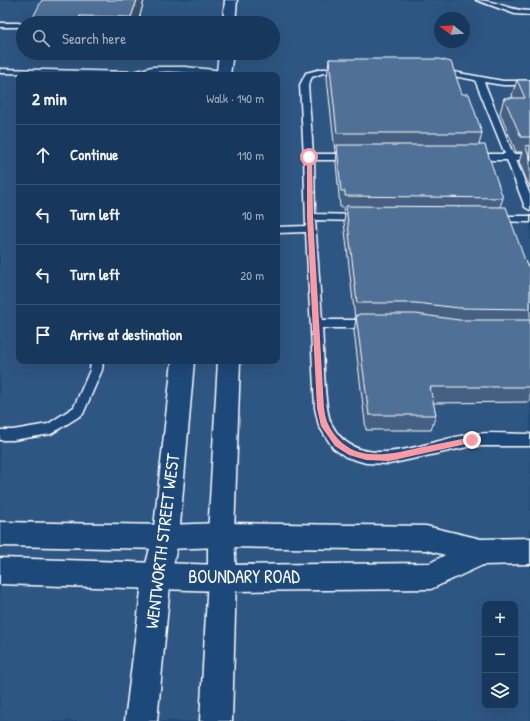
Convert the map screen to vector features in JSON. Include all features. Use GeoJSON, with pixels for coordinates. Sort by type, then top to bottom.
{"type":"FeatureCollection","features":[{"type":"Feature","properties":{"kind":"street"},"geometry":{"type":"LineString","coordinates":[[230,16],[231,0]]}},
{"type":"Feature","properties":{"kind":"street"},"geometry":{"type":"LineString","coordinates":[[224,72],[225,60]]}},
{"type":"Feature","properties":{"kind":"street","name":"WENTWORTH STREET WEST"},"geometry":{"type":"LineString","coordinates":[[141,721],[157,575],[166,537],[182,364]]}},
{"type":"Feature","properties":{"kind":"street"},"geometry":{"type":"LineString","coordinates":[[216,721],[222,578],[221,535],[229,364]]}},
{"type":"Feature","properties":{"kind":"street","name":"BOUNDARY ROAD"},"geometry":{"type":"LineString","coordinates":[[0,534],[166,537],[221,535],[426,538],[482,552],[530,551]]}},
{"type":"Feature","properties":{"kind":"street","name":"BOUNDARY ROAD"},"geometry":{"type":"LineString","coordinates":[[0,571],[222,578],[430,576],[482,552]]}},
{"type":"Feature","properties":{"kind":"lane"},"geometry":{"type":"LineString","coordinates":[[479,0],[518,13],[530,13]]}},
{"type":"Feature","properties":{"kind":"lane"},"geometry":{"type":"LineString","coordinates":[[0,26],[16,26]]}},
{"type":"Feature","properties":{"kind":"lane"},"geometry":{"type":"LineString","coordinates":[[144,72],[152,69],[185,69],[208,72]]}},
{"type":"Feature","properties":{"kind":"lane"},"geometry":{"type":"LineString","coordinates":[[352,71],[322,70],[309,75],[304,85],[309,157],[321,408],[325,426],[338,444],[351,453],[366,457],[389,458],[472,440],[530,440]]}},
{"type":"Feature","properties":{"kind":"lane"},"geometry":{"type":"LineString","coordinates":[[0,71],[34,72]]}},
{"type":"Feature","properties":{"kind":"lane"},"geometry":{"type":"LineString","coordinates":[[428,71],[443,72],[503,83],[530,83]]}},
{"type":"Feature","properties":{"kind":"lane"},"geometry":{"type":"LineString","coordinates":[[479,79],[530,207]]}},
{"type":"Feature","properties":{"kind":"lane"},"geometry":{"type":"LineString","coordinates":[[309,157],[364,157]]}},
{"type":"Feature","properties":{"kind":"lane"},"geometry":{"type":"LineString","coordinates":[[464,157],[530,157]]}},
{"type":"Feature","properties":{"kind":"lane"},"geometry":{"type":"LineString","coordinates":[[280,229],[311,223],[373,218]]}},
{"type":"Feature","properties":{"kind":"lane"},"geometry":{"type":"LineString","coordinates":[[483,219],[530,219]]}},
{"type":"Feature","properties":{"kind":"lane"},"geometry":{"type":"LineString","coordinates":[[316,324],[380,325]]}},
{"type":"Feature","properties":{"kind":"lane"},"geometry":{"type":"LineString","coordinates":[[0,435],[13,435],[51,429],[78,410],[96,370],[97,364]]}},
{"type":"Feature","properties":{"kind":"shaded area"},"geometry":{"type":"Polygon","coordinates":[[[0,0],[530,0],[530,721],[0,721],[0,0]]]}},
{"type":"Feature","properties":{"kind":"building"},"geometry":{"type":"Polygon","coordinates":[[[42,0],[137,0],[131,16],[34,16],[42,0]]]}},
{"type":"Feature","properties":{"kind":"building"},"geometry":{"type":"Polygon","coordinates":[[[329,59],[439,59],[451,62],[462,94],[469,94],[482,133],[337,133],[329,59]]]}},
{"type":"Feature","properties":{"kind":"building"},"geometry":{"type":"Polygon","coordinates":[[[517,80],[530,80],[530,137],[521,137],[504,98],[525,98],[517,80]]]}},
{"type":"Feature","properties":{"kind":"building"},"geometry":{"type":"Polygon","coordinates":[[[337,145],[485,145],[503,198],[345,196],[345,191],[341,191],[337,145]]]}},
{"type":"Feature","properties":{"kind":"building"},"geometry":{"type":"Polygon","coordinates":[[[530,145],[530,158],[525,146],[530,145]]]}},
{"type":"Feature","properties":{"kind":"building"},"geometry":{"type":"Polygon","coordinates":[[[346,206],[506,207],[527,266],[530,266],[530,309],[459,308],[416,303],[357,303],[346,206]]]}},
{"type":"Feature","properties":{"kind":"building"},"geometry":{"type":"Polygon","coordinates":[[[416,314],[459,320],[530,320],[530,387],[430,387],[436,415],[369,415],[356,315],[416,314]]]}},
{"type":"Feature","properties":{"kind":"route"},"geometry":{"type":"LineString","coordinates":[[309,157],[310,217],[321,408],[325,426],[338,444],[351,453],[366,457],[389,458],[472,440]]}}]}
